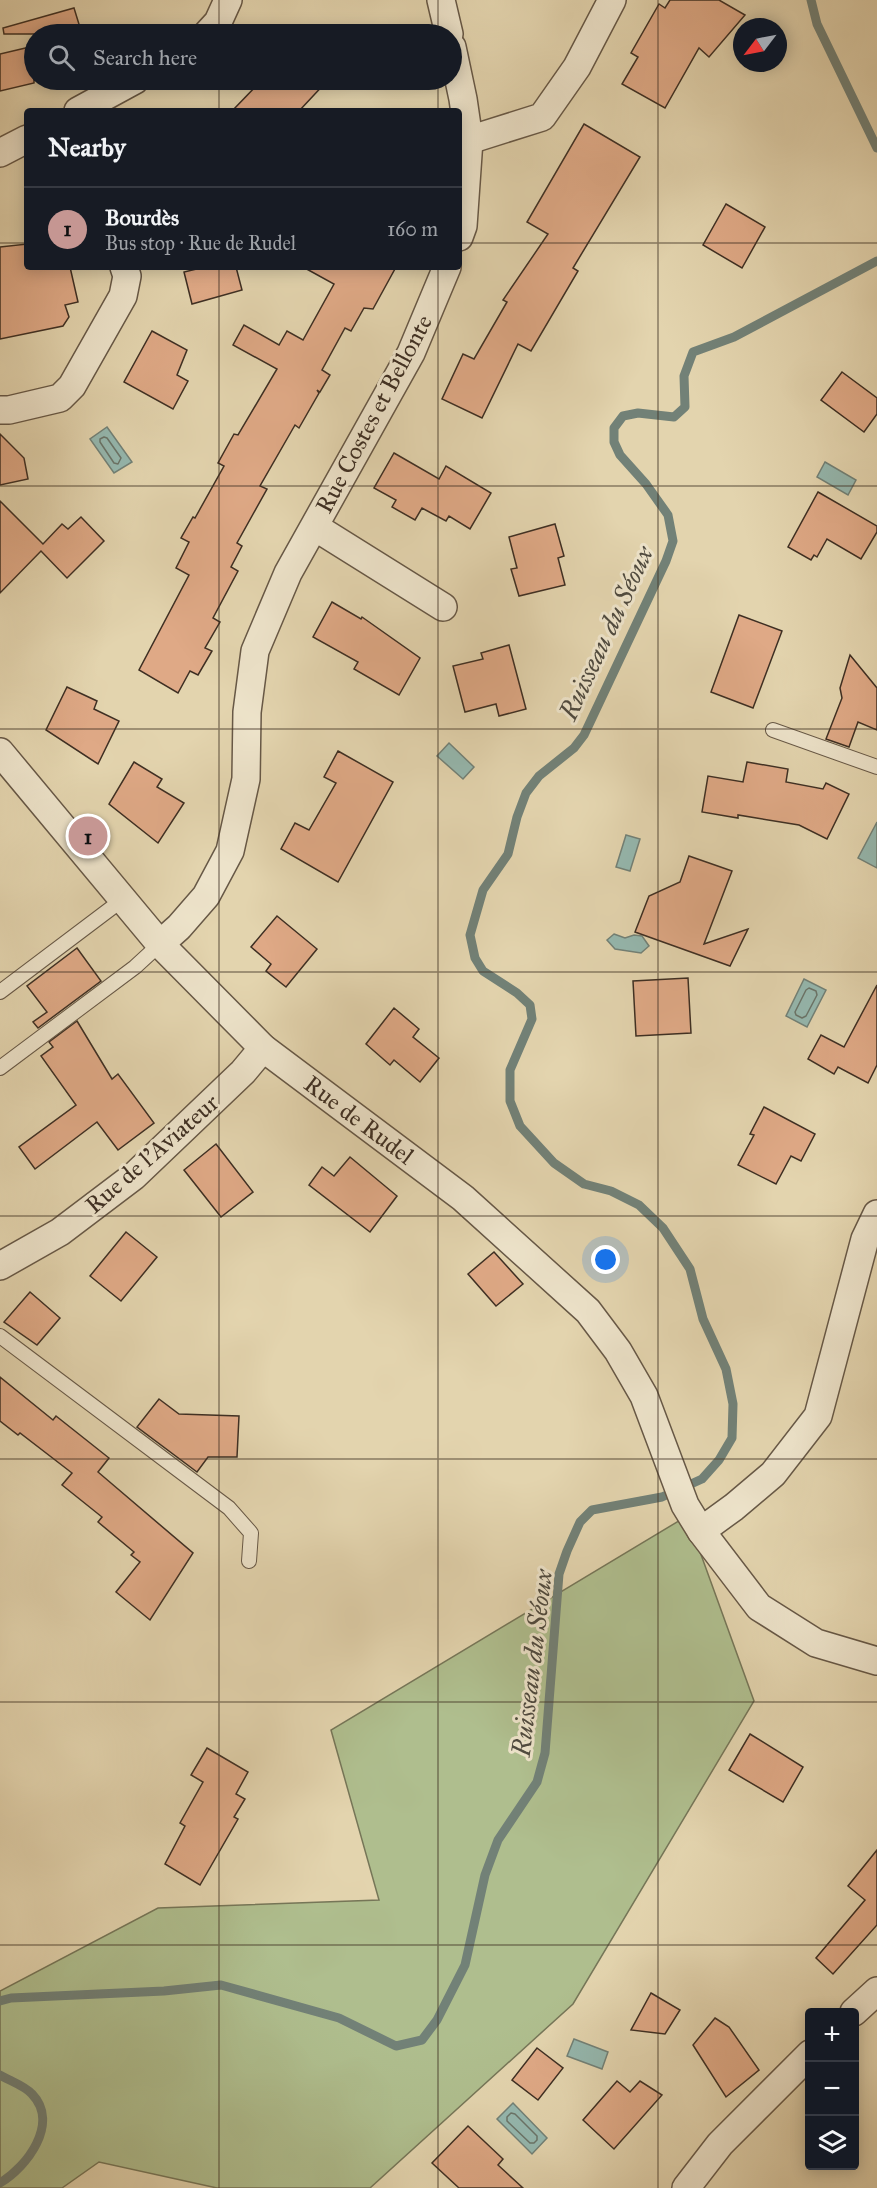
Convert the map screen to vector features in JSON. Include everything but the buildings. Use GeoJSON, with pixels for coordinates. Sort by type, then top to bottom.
{"type":"FeatureCollection","features":[{"type":"Feature","properties":{"kind":"street"},"geometry":{"type":"LineString","coordinates":[[216,24],[228,0]]}},
{"type":"Feature","properties":{"kind":"street"},"geometry":{"type":"LineString","coordinates":[[441,0],[447,24]]}},
{"type":"Feature","properties":{"kind":"street"},"geometry":{"type":"LineString","coordinates":[[469,140],[542,117],[577,66],[612,0]]}},
{"type":"Feature","properties":{"kind":"street"},"geometry":{"type":"LineString","coordinates":[[84,108],[117,90]]}},
{"type":"Feature","properties":{"kind":"street"},"geometry":{"type":"LineString","coordinates":[[461,90],[469,140],[462,230]]}},
{"type":"Feature","properties":{"kind":"street"},"geometry":{"type":"LineString","coordinates":[[0,153],[24,141]]}},
{"type":"Feature","properties":{"kind":"street"},"geometry":{"type":"LineString","coordinates":[[0,410],[60,398],[72,386],[123,297],[127,276],[125,270]]}},
{"type":"Feature","properties":{"kind":"street","name":"Rue Costes et Bellonte"},"geometry":{"type":"LineString","coordinates":[[160,944],[179,927],[206,896],[230,851],[246,779],[247,712],[255,651],[288,573],[411,353],[446,270]]}},
{"type":"Feature","properties":{"kind":"street","name":"Rue Costes et Bellonte"},"geometry":{"type":"LineString","coordinates":[[315,527],[443,607]]}},
{"type":"Feature","properties":{"kind":"street","name":"Rue de Rudel"},"geometry":{"type":"LineString","coordinates":[[0,752],[160,944],[263,1048],[463,1197],[588,1311],[618,1350],[644,1396],[685,1504],[701,1531],[759,1607],[816,1643],[877,1661]]}},
{"type":"Feature","properties":{"kind":"street","name":"Rue de l'Aviateur"},"geometry":{"type":"LineString","coordinates":[[0,1266],[60,1232],[134,1176],[243,1072],[263,1048]]}},
{"type":"Feature","properties":{"kind":"street"},"geometry":{"type":"LineString","coordinates":[[701,1531],[773,1474],[818,1416],[865,1239],[877,1214]]}},
{"type":"Feature","properties":{"kind":"street"},"geometry":{"type":"LineString","coordinates":[[859,2008],[877,1991]]}},
{"type":"Feature","properties":{"kind":"street"},"geometry":{"type":"LineString","coordinates":[[686,2188],[720,2144],[805,2059]]}},
{"type":"Feature","properties":{"kind":"lane"},"geometry":{"type":"LineString","coordinates":[[773,730],[877,767]]}},
{"type":"Feature","properties":{"kind":"lane"},"geometry":{"type":"LineString","coordinates":[[0,992],[122,900]]}},
{"type":"Feature","properties":{"kind":"lane"},"geometry":{"type":"LineString","coordinates":[[0,1068],[135,968],[160,944]]}},
{"type":"Feature","properties":{"kind":"lane"},"geometry":{"type":"LineString","coordinates":[[0,1336],[229,1508],[251,1533],[249,1561]]}},
{"type":"Feature","properties":{"kind":"green space"},"geometry":{"type":"Polygon","coordinates":[[[687,1516],[754,1701],[573,2004],[370,2188],[217,2188],[99,2162],[62,2188],[0,2188],[0,1991],[158,1908],[379,1900],[331,1730],[687,1516]]]}},
{"type":"Feature","properties":{"kind":"water"},"geometry":{"type":"Polygon","coordinates":[[[107,427],[132,462],[114,473],[90,439],[107,427]]]}},
{"type":"Feature","properties":{"kind":"water"},"geometry":{"type":"Polygon","coordinates":[[[825,462],[856,480],[848,495],[817,477],[825,462]]]}},
{"type":"Feature","properties":{"kind":"water"},"geometry":{"type":"Polygon","coordinates":[[[449,743],[474,767],[463,779],[437,756],[449,743]]]}},
{"type":"Feature","properties":{"kind":"water"},"geometry":{"type":"Polygon","coordinates":[[[877,822],[877,868],[858,858],[877,822]]]}},
{"type":"Feature","properties":{"kind":"water"},"geometry":{"type":"Polygon","coordinates":[[[626,835],[640,839],[630,871],[616,867],[626,835]]]}},
{"type":"Feature","properties":{"kind":"water"},"geometry":{"type":"Polygon","coordinates":[[[614,934],[625,938],[634,935],[642,936],[649,946],[641,953],[615,949],[607,940],[614,934]]]}},
{"type":"Feature","properties":{"kind":"water"},"geometry":{"type":"Polygon","coordinates":[[[804,979],[826,990],[807,1027],[786,1016],[804,979]]]}},
{"type":"Feature","properties":{"kind":"water"},"geometry":{"type":"Polygon","coordinates":[[[574,2039],[608,2052],[602,2069],[567,2056],[574,2039]]]}},
{"type":"Feature","properties":{"kind":"water"},"geometry":{"type":"Polygon","coordinates":[[[513,2103],[547,2138],[532,2154],[497,2119],[513,2103]]]}},
{"type":"Feature","properties":{"kind":"waterway","name":"Ruisseau du Séoux"},"geometry":{"type":"LineString","coordinates":[[811,0],[817,24],[877,148]]}},
{"type":"Feature","properties":{"kind":"waterway","name":"Ruisseau du Séoux"},"geometry":{"type":"LineString","coordinates":[[0,2001],[11,1998],[164,1991],[221,1985],[339,2018],[396,2046],[422,2040],[437,2020],[465,1965],[485,1875],[498,1840],[537,1782],[545,1753],[559,1574],[580,1522],[592,1510],[662,1497],[702,1479],[719,1460],[732,1438],[733,1404],[726,1369],[703,1319],[690,1269],[663,1228],[639,1205],[611,1191],[584,1184],[554,1163],[520,1126],[510,1101],[510,1070],[532,1019],[530,1005],[517,993],[483,971],[475,958],[470,935],[483,890],[508,854],[517,817],[526,793],[539,776],[574,748],[584,735],[666,561],[673,541],[668,515],[646,484],[620,455],[614,442],[614,428],[623,416],[638,413],[674,417],[685,407],[684,376],[693,352],[734,337],[877,261]]}},
{"type":"Feature","properties":{"kind":"waterway","name":"Ruisseau du Séoux"},"geometry":{"type":"LineString","coordinates":[[0,2075],[29,2091],[40,2105],[43,2118],[37,2143],[20,2166],[0,2183]]}},
{"type":"Feature","properties":{"kind":"place","name":"Bourdès"},"geometry":{"type":"Point","coordinates":[88,836]}}]}
